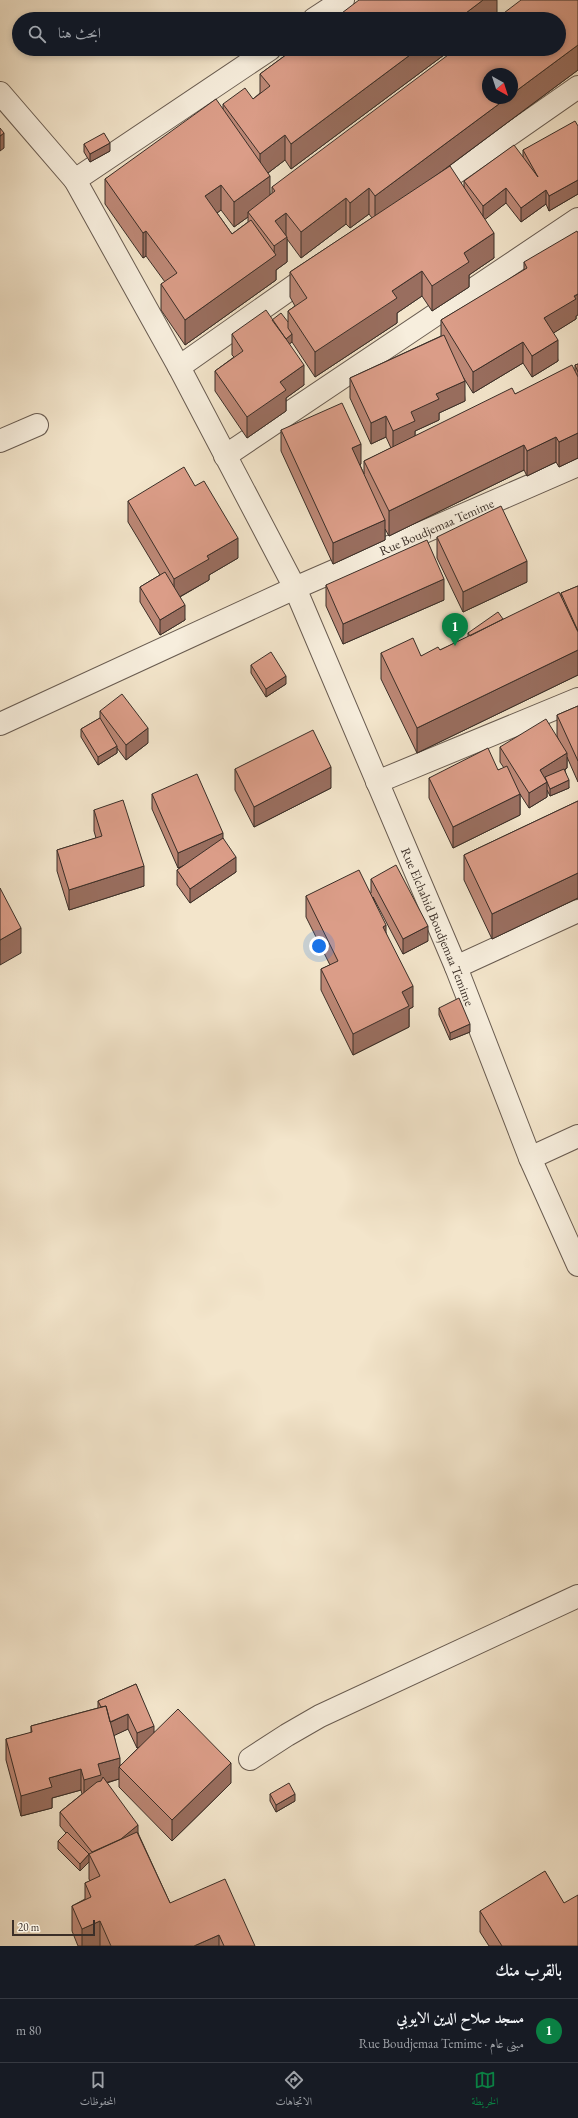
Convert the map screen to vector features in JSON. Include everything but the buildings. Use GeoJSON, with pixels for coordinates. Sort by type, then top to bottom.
{"type":"FeatureCollection","features":[{"type":"Feature","properties":{"kind":"street"},"geometry":{"type":"LineString","coordinates":[[324,12],[342,0]]}},
{"type":"Feature","properties":{"kind":"street"},"geometry":{"type":"LineString","coordinates":[[75,180],[260,56]]}},
{"type":"Feature","properties":{"kind":"street"},"geometry":{"type":"LineString","coordinates":[[415,202],[578,87]]}},
{"type":"Feature","properties":{"kind":"street","name":"Rue Elchahid Boudjemaa Temime"},"geometry":{"type":"LineString","coordinates":[[0,93],[75,180],[180,367],[295,588],[456,967],[530,1158],[578,1265]]}},
{"type":"Feature","properties":{"kind":"street"},"geometry":{"type":"LineString","coordinates":[[225,456],[578,219]]}},
{"type":"Feature","properties":{"kind":"street"},"geometry":{"type":"LineString","coordinates":[[180,367],[330,261]]}},
{"type":"Feature","properties":{"kind":"street"},"geometry":{"type":"LineString","coordinates":[[0,441],[37,425]]}},
{"type":"Feature","properties":{"kind":"street","name":"Rue Boudjemaa Temime"},"geometry":{"type":"LineString","coordinates":[[0,724],[295,588],[578,465]]}},
{"type":"Feature","properties":{"kind":"street"},"geometry":{"type":"LineString","coordinates":[[377,782],[578,699]]}},
{"type":"Feature","properties":{"kind":"street"},"geometry":{"type":"LineString","coordinates":[[456,967],[578,911]]}},
{"type":"Feature","properties":{"kind":"street"},"geometry":{"type":"LineString","coordinates":[[530,1158],[578,1136]]}},
{"type":"Feature","properties":{"kind":"street"},"geometry":{"type":"LineString","coordinates":[[250,1759],[287,1734],[320,1716],[578,1596]]}},
{"type":"Feature","properties":{"kind":"place","name":"مسجد صلاح الدين الايوبي"},"geometry":{"type":"Point","coordinates":[455,646]}}]}
